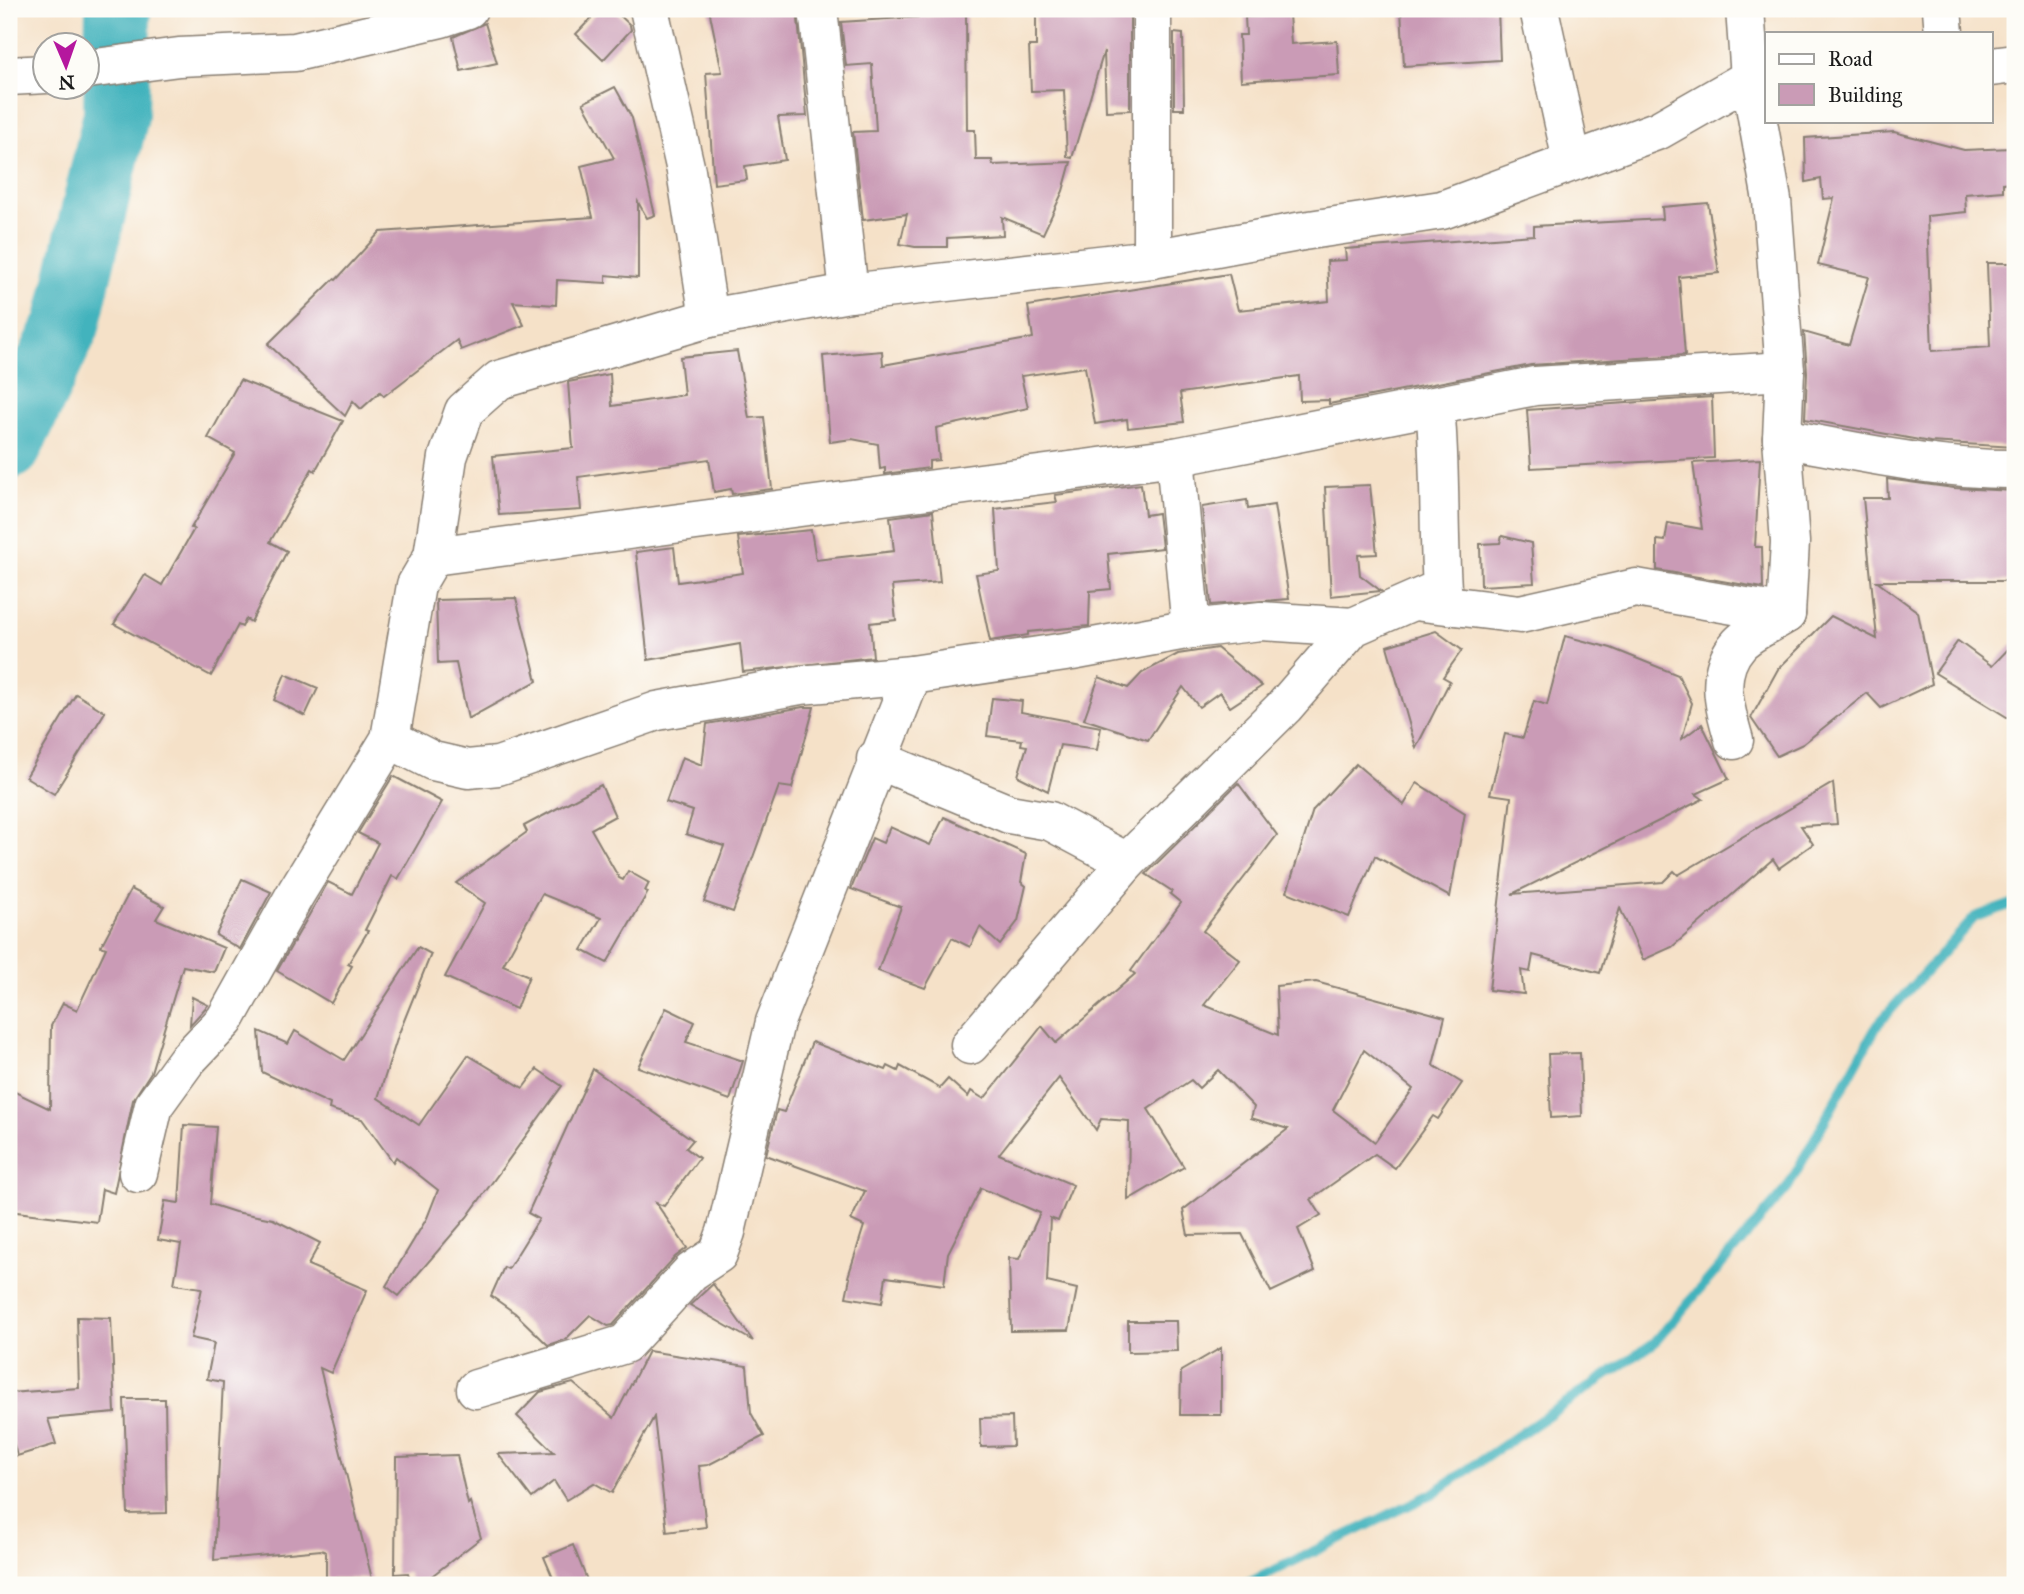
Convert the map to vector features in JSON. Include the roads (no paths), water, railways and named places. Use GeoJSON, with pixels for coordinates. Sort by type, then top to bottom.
{"type":"FeatureCollection","features":[{"type":"Feature","properties":{"kind":"street"},"geometry":{"type":"LineString","coordinates":[[102,67],[179,57],[295,52],[468,9]]}},
{"type":"Feature","properties":{"kind":"street"},"geometry":{"type":"LineString","coordinates":[[649,9],[686,172],[709,318]]}},
{"type":"Feature","properties":{"kind":"street"},"geometry":{"type":"LineString","coordinates":[[818,9],[849,293]]}},
{"type":"Feature","properties":{"kind":"street"},"geometry":{"type":"LineString","coordinates":[[1152,9],[1152,259]]}},
{"type":"Feature","properties":{"kind":"street"},"geometry":{"type":"LineString","coordinates":[[1539,9],[1572,161]]}},
{"type":"Feature","properties":{"kind":"street"},"geometry":{"type":"LineString","coordinates":[[1745,9],[1758,78],[1772,200],[1786,370],[1782,438],[1790,542],[1786,614]]}},
{"type":"Feature","properties":{"kind":"street"},"geometry":{"type":"LineString","coordinates":[[1942,9],[1944,32]]}},
{"type":"Feature","properties":{"kind":"street"},"geometry":{"type":"LineString","coordinates":[[1993,67],[2015,64]]}},
{"type":"Feature","properties":{"kind":"street"},"geometry":{"type":"LineString","coordinates":[[9,76],[32,75]]}},
{"type":"Feature","properties":{"kind":"street"},"geometry":{"type":"LineString","coordinates":[[138,1172],[154,1105],[186,1061],[225,1020],[296,892],[390,739],[416,585],[433,556],[448,457],[464,411],[499,380],[709,318],[849,293],[1152,259],[1303,231],[1442,210],[1658,130],[1758,78]]}},
{"type":"Feature","properties":{"kind":"street"},"geometry":{"type":"LineString","coordinates":[[433,556],[1175,457],[1535,386],[1786,370]]}},
{"type":"Feature","properties":{"kind":"street"},"geometry":{"type":"LineString","coordinates":[[970,1045],[1127,862],[1284,707],[1353,627],[1442,588],[1438,522],[1441,466],[1435,406]]}},
{"type":"Feature","properties":{"kind":"street"},"geometry":{"type":"LineString","coordinates":[[1782,438],[1930,465],[1969,470],[2015,469]]}},
{"type":"Feature","properties":{"kind":"street"},"geometry":{"type":"LineString","coordinates":[[1175,457],[1191,629]]}},
{"type":"Feature","properties":{"kind":"street"},"geometry":{"type":"LineString","coordinates":[[1415,601],[1520,614],[1636,588],[1786,614]]}},
{"type":"Feature","properties":{"kind":"street"},"geometry":{"type":"LineString","coordinates":[[1734,740],[1722,698],[1724,674],[1739,644],[1786,614]]}},
{"type":"Feature","properties":{"kind":"street"},"geometry":{"type":"LineString","coordinates":[[390,739],[433,761],[468,769],[488,767],[657,711],[800,685],[912,675],[1072,651],[1191,629],[1261,621],[1353,627]]}},
{"type":"Feature","properties":{"kind":"street"},"geometry":{"type":"LineString","coordinates":[[476,1389],[625,1344],[691,1272],[718,1254],[726,1232],[775,1022],[876,759],[912,675]]}},
{"type":"Feature","properties":{"kind":"street"},"geometry":{"type":"LineString","coordinates":[[876,759],[1009,814],[1050,821],[1127,862]]}},
{"type":"Feature","properties":{"kind":"waterway"},"geometry":{"type":"LineString","coordinates":[[9,447],[67,325],[116,115],[118,9]]}},
{"type":"Feature","properties":{"kind":"waterway"},"geometry":{"type":"LineString","coordinates":[[1244,1585],[1432,1494],[1654,1343],[1788,1187],[1878,1024],[1975,917],[2015,903]]}}]}
